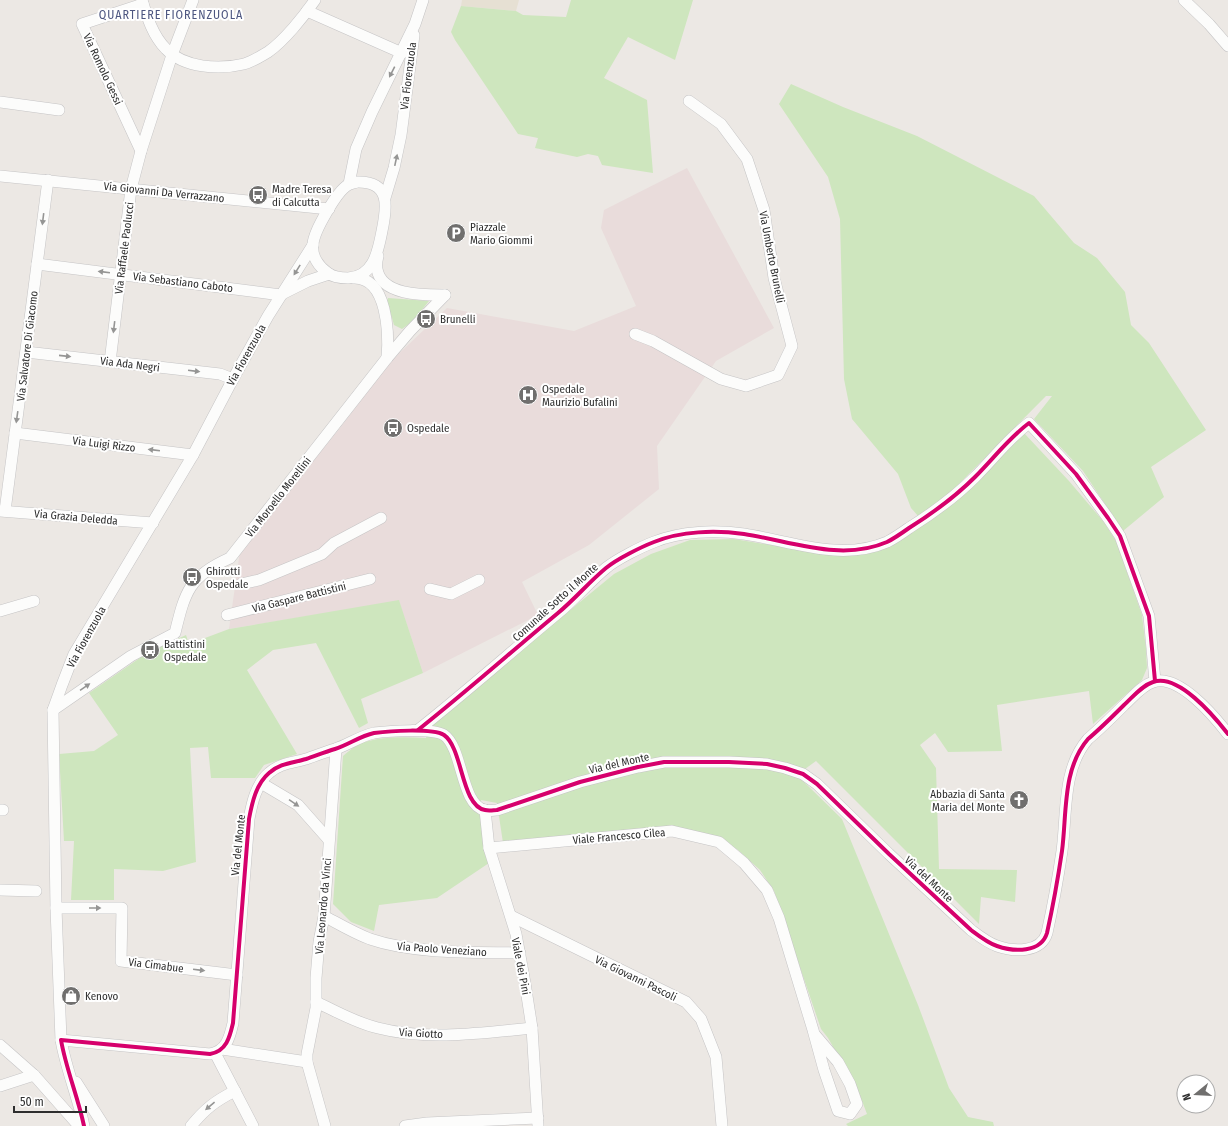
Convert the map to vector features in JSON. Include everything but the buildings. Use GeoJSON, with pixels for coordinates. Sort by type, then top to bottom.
{"type":"FeatureCollection","features":[{"type":"Feature","properties":{"kind":"street","name":"Via Raffaele Paolucci"},"geometry":{"type":"LineString","coordinates":[[110,362],[131,189],[141,151],[168,68],[193,0]]}},
{"type":"Feature","properties":{"kind":"street"},"geometry":{"type":"LineString","coordinates":[[143,2],[149,21],[158,39],[174,52],[209,66],[219,66],[244,64],[269,51],[279,43],[315,0]]}},
{"type":"Feature","properties":{"kind":"street","name":"Via Fiorenzuola"},"geometry":{"type":"LineString","coordinates":[[349,184],[356,149],[372,112],[402,53],[415,24],[423,0]]}},
{"type":"Feature","properties":{"kind":"street"},"geometry":{"type":"LineString","coordinates":[[1184,0],[1209,24],[1228,46]]}},
{"type":"Feature","properties":{"kind":"street","name":"Via Romolo Gessi"},"geometry":{"type":"LineString","coordinates":[[141,151],[82,24],[143,2]]}},
{"type":"Feature","properties":{"kind":"street"},"geometry":{"type":"LineString","coordinates":[[307,11],[402,53]]}},
{"type":"Feature","properties":{"kind":"street","name":"Via Fiorenzuola"},"geometry":{"type":"LineString","coordinates":[[385,198],[394,168],[401,135],[415,24]]}},
{"type":"Feature","properties":{"kind":"street","name":"Via Umberto Brunelli"},"geometry":{"type":"LineString","coordinates":[[635,334],[653,342],[721,379],[746,386],[778,375],[792,346],[774,278],[764,210],[747,159],[722,124],[689,101]]}},
{"type":"Feature","properties":{"kind":"street"},"geometry":{"type":"LineString","coordinates":[[0,102],[59,110]]}},
{"type":"Feature","properties":{"kind":"street","name":"Via Giovanni Da Verrazzano"},"geometry":{"type":"LineString","coordinates":[[0,176],[329,209]]}},
{"type":"Feature","properties":{"kind":"street","name":"Via Salvatore Di Giacomo"},"geometry":{"type":"LineString","coordinates":[[2,511],[15,433],[48,180]]}},
{"type":"Feature","properties":{"kind":"street"},"geometry":{"type":"LineString","coordinates":[[366,182],[375,186],[382,192],[385,198],[386,208],[376,268],[379,277],[386,284],[408,294],[383,294],[378,292],[366,280],[358,277],[338,277],[329,274],[318,264],[314,256],[313,245],[315,236],[329,209],[341,191],[349,184],[366,182]]}},
{"type":"Feature","properties":{"kind":"street","name":"Via Fiorenzuola"},"geometry":{"type":"LineString","coordinates":[[79,1126],[81,1111],[61,1040],[56,908],[53,710],[74,654],[193,455],[233,379],[281,294],[313,245]]}},
{"type":"Feature","properties":{"kind":"street"},"geometry":{"type":"LineString","coordinates":[[352,278],[364,273],[373,264],[378,250]]}},
{"type":"Feature","properties":{"kind":"street","name":"Via Sebastiano Caboto"},"geometry":{"type":"LineString","coordinates":[[37,264],[281,294]]}},
{"type":"Feature","properties":{"kind":"street"},"geometry":{"type":"LineString","coordinates":[[281,294],[308,281],[329,274]]}},
{"type":"Feature","properties":{"kind":"street"},"geometry":{"type":"LineString","coordinates":[[378,292],[387,321],[387,358]]}},
{"type":"Feature","properties":{"kind":"street","name":"Via Moroello Morellini"},"geometry":{"type":"LineString","coordinates":[[53,710],[131,656],[176,633],[182,605],[191,584],[212,566],[230,558],[387,358],[410,331],[445,295],[408,294]]}},
{"type":"Feature","properties":{"kind":"street"},"geometry":{"type":"LineString","coordinates":[[387,321],[395,330],[402,332],[410,331]]}},
{"type":"Feature","properties":{"kind":"street","name":"Via Ada Negri"},"geometry":{"type":"LineString","coordinates":[[26,352],[220,374],[233,379]]}},
{"type":"Feature","properties":{"kind":"street","name":"Comunale Sotto il Monte"},"geometry":{"type":"LineString","coordinates":[[418,730],[457,699],[560,611],[607,566],[630,554],[654,542],[682,533],[712,532],[743,534],[835,551],[860,550],[887,542],[932,514],[954,497],[1013,436],[1029,423],[1076,474],[1120,536],[1149,616],[1155,681]]}},
{"type":"Feature","properties":{"kind":"street","name":"Via Luigi Rizzo"},"geometry":{"type":"LineString","coordinates":[[15,433],[193,455]]}},
{"type":"Feature","properties":{"kind":"street","name":"Via Grazia Deledda"},"geometry":{"type":"LineString","coordinates":[[2,511],[153,523]]}},
{"type":"Feature","properties":{"kind":"street"},"geometry":{"type":"LineString","coordinates":[[241,584],[259,580],[322,554],[334,543],[380,518]]}},
{"type":"Feature","properties":{"kind":"street","name":"Via Gaspare Battistini"},"geometry":{"type":"LineString","coordinates":[[227,615],[370,579]]}},
{"type":"Feature","properties":{"kind":"street"},"geometry":{"type":"LineString","coordinates":[[430,589],[451,594],[479,580]]}},
{"type":"Feature","properties":{"kind":"street"},"geometry":{"type":"LineString","coordinates":[[0,611],[34,602]]}},
{"type":"Feature","properties":{"kind":"street"},"geometry":{"type":"LineString","coordinates":[[1155,681],[1170,683],[1189,694],[1212,714],[1228,734]]}},
{"type":"Feature","properties":{"kind":"street","name":"Via del Monte"},"geometry":{"type":"LineString","coordinates":[[218,1051],[227,1043],[233,1023],[249,819],[253,800],[261,783],[270,772],[278,766],[336,749],[374,733],[418,730],[439,733],[450,740],[464,782],[473,801],[485,810],[497,810],[580,782],[664,762],[728,762],[767,764],[785,768],[803,774],[816,784],[947,909],[982,938],[997,946],[1010,950],[1021,950],[1038,945],[1046,938],[1062,851],[1067,788],[1081,748],[1143,687],[1155,681]]}},
{"type":"Feature","properties":{"kind":"street","name":"Via Leonardo da Vinci"},"geometry":{"type":"LineString","coordinates":[[307,1062],[316,1002],[319,942],[324,916],[336,749]]}},
{"type":"Feature","properties":{"kind":"street"},"geometry":{"type":"LineString","coordinates":[[261,783],[298,805],[329,840]]}},
{"type":"Feature","properties":{"kind":"street","name":"Viale dei Pini"},"geometry":{"type":"LineString","coordinates":[[485,810],[489,848],[511,916],[520,952],[532,1028],[538,1122]]}},
{"type":"Feature","properties":{"kind":"street","name":"Viale Francesco Cilea"},"geometry":{"type":"LineString","coordinates":[[489,848],[672,831],[719,842],[744,863],[767,890],[779,918],[815,1035],[824,1070],[838,1111],[850,1114],[857,1104],[850,1084],[838,1062],[815,1035]]}},
{"type":"Feature","properties":{"kind":"street"},"geometry":{"type":"LineString","coordinates":[[0,890],[36,891]]}},
{"type":"Feature","properties":{"kind":"street","name":"Via Cimabue"},"geometry":{"type":"LineString","coordinates":[[56,908],[122,908],[121,961],[237,975]]}},
{"type":"Feature","properties":{"kind":"street","name":"Via Paolo Veneziano"},"geometry":{"type":"LineString","coordinates":[[324,916],[351,932],[390,945],[427,950],[464,952],[520,952]]}},
{"type":"Feature","properties":{"kind":"street","name":"Via Giovanni Pascoli"},"geometry":{"type":"LineString","coordinates":[[511,916],[686,1002],[701,1019],[716,1057],[722,1126]]}},
{"type":"Feature","properties":{"kind":"street","name":"Via Giotto"},"geometry":{"type":"LineString","coordinates":[[316,1002],[360,1022],[392,1031],[428,1035],[481,1033],[532,1028]]}},
{"type":"Feature","properties":{"kind":"street"},"geometry":{"type":"LineString","coordinates":[[61,1040],[218,1051],[307,1062],[325,1126]]}},
{"type":"Feature","properties":{"kind":"street"},"geometry":{"type":"LineString","coordinates":[[0,1044],[34,1075],[79,1126]]}},
{"type":"Feature","properties":{"kind":"street"},"geometry":{"type":"LineString","coordinates":[[218,1051],[235,1091],[253,1126]]}},
{"type":"Feature","properties":{"kind":"street","name":"Via Fiorenzuola"},"geometry":{"type":"LineString","coordinates":[[69,1070],[102,1123]]}},
{"type":"Feature","properties":{"kind":"street"},"geometry":{"type":"LineString","coordinates":[[0,1086],[34,1075]]}},
{"type":"Feature","properties":{"kind":"street"},"geometry":{"type":"LineString","coordinates":[[191,1126],[214,1102],[235,1091]]}},
{"type":"Feature","properties":{"kind":"street"},"geometry":{"type":"LineString","coordinates":[[51,1093],[67,1104],[102,1123]]}},
{"type":"Feature","properties":{"kind":"street"},"geometry":{"type":"LineString","coordinates":[[405,1126],[427,1123],[538,1122]]}},
{"type":"Feature","properties":{"kind":"shaded area"},"geometry":{"type":"Polygon","coordinates":[[[462,0],[519,0],[516,11],[461,6],[462,0]]]}},
{"type":"Feature","properties":{"kind":"shaded area","name":"Ospedale Maurizio Bufalini"},"geometry":{"type":"Polygon","coordinates":[[[687,168],[774,328],[716,361],[657,446],[659,489],[589,545],[522,582],[538,615],[423,673],[399,601],[229,629],[240,551],[340,428],[389,363],[447,308],[574,331],[636,306],[601,228],[604,210],[687,168]]]}},
{"type":"Feature","properties":{"kind":"green space"},"geometry":{"type":"Polygon","coordinates":[[[571,0],[693,0],[675,60],[628,37],[604,78],[647,100],[653,173],[602,165],[598,156],[588,154],[577,157],[535,148],[538,138],[518,134],[451,32],[461,6],[516,11],[523,15],[566,17],[571,0]]]}},
{"type":"Feature","properties":{"kind":"green space"},"geometry":{"type":"Polygon","coordinates":[[[791,84],[843,107],[917,136],[1034,196],[1074,243],[1097,258],[1125,292],[1131,325],[1149,343],[1206,430],[1151,467],[1164,497],[1123,531],[1083,471],[1034,419],[1052,396],[1046,396],[950,493],[919,517],[911,508],[898,474],[852,419],[844,379],[840,219],[828,177],[779,104],[791,84]]]}},
{"type":"Feature","properties":{"kind":"green space"},"geometry":{"type":"Polygon","coordinates":[[[388,298],[429,301],[413,321],[402,329],[394,325],[387,301],[388,298]]]}},
{"type":"Feature","properties":{"kind":"green space"},"geometry":{"type":"Polygon","coordinates":[[[1024,433],[1069,481],[1103,521],[1116,541],[1142,615],[1147,668],[1142,680],[1093,724],[1089,691],[997,705],[1002,751],[948,752],[935,733],[920,745],[936,768],[939,869],[1017,870],[1015,902],[981,897],[979,924],[816,761],[805,769],[803,781],[842,819],[918,1005],[949,1088],[968,1117],[993,1122],[994,1126],[848,1126],[846,1124],[867,1114],[857,1088],[828,1038],[821,1029],[774,891],[760,870],[738,850],[715,836],[671,828],[503,843],[497,803],[481,800],[489,863],[437,898],[379,905],[374,931],[351,922],[333,904],[343,756],[359,744],[384,738],[426,738],[428,727],[614,574],[651,554],[690,540],[734,539],[825,554],[882,548],[1024,433]]]}},
{"type":"Feature","properties":{"kind":"green space"},"geometry":{"type":"Polygon","coordinates":[[[399,600],[423,673],[361,699],[368,723],[359,728],[316,643],[273,650],[247,670],[297,754],[264,765],[255,778],[211,778],[208,747],[190,748],[196,862],[163,871],[114,869],[114,900],[71,900],[74,841],[64,841],[59,754],[94,751],[118,735],[89,693],[147,653],[186,635],[189,644],[229,629],[399,600]]]}},
{"type":"Feature","properties":{"kind":"cycle path"},"geometry":{"type":"LineString","coordinates":[[418,730],[564,608],[606,568],[636,550],[664,538],[698,532],[744,534],[798,545],[834,550],[870,548],[893,539],[944,504],[960,491],[1008,442],[1029,423],[1076,474],[1120,536],[1149,616],[1155,681]]}},
{"type":"Feature","properties":{"kind":"cycle path"},"geometry":{"type":"LineString","coordinates":[[84,1126],[61,1040],[210,1054],[220,1050],[229,1038],[233,1023],[249,819],[253,800],[258,788],[265,777],[278,767],[340,747],[369,734],[381,732],[430,731],[444,735],[450,742],[455,752],[466,788],[471,798],[477,806],[485,810],[497,810],[580,782],[664,762],[729,762],[767,764],[785,768],[803,774],[817,784],[889,854],[971,930],[994,945],[1019,950],[1039,944],[1044,940],[1047,933],[1062,851],[1067,792],[1074,764],[1088,739],[1141,689],[1153,682],[1163,681],[1173,684],[1195,698],[1205,707],[1228,734]]}},
{"type":"Feature","properties":{"kind":"place","name":"Madre Teresa di Calcutta"},"geometry":{"type":"Point","coordinates":[258,195]}},
{"type":"Feature","properties":{"kind":"place","name":"Piazzale Mario Giommi"},"geometry":{"type":"Point","coordinates":[456,233]}},
{"type":"Feature","properties":{"kind":"place","name":"Brunelli"},"geometry":{"type":"Point","coordinates":[426,319]}},
{"type":"Feature","properties":{"kind":"place","name":"Ospedale Maurizio Bufalini"},"geometry":{"type":"Point","coordinates":[528,395]}},
{"type":"Feature","properties":{"kind":"place","name":"Ospedale"},"geometry":{"type":"Point","coordinates":[393,428]}},
{"type":"Feature","properties":{"kind":"place","name":"Ghirotti Ospedale"},"geometry":{"type":"Point","coordinates":[192,577]}},
{"type":"Feature","properties":{"kind":"place","name":"Battistini Ospedale"},"geometry":{"type":"Point","coordinates":[150,650]}},
{"type":"Feature","properties":{"kind":"place","name":"Abbazia di Santa Maria del Monte"},"geometry":{"type":"Point","coordinates":[1019,800]}},
{"type":"Feature","properties":{"kind":"place","name":"Kenovo"},"geometry":{"type":"Point","coordinates":[71,996]}},
{"type":"Feature","properties":{"kind":"district","name":"QUARTIERE FIORENZUOLA"},"geometry":{"type":"Point","coordinates":[171,15]}}]}
